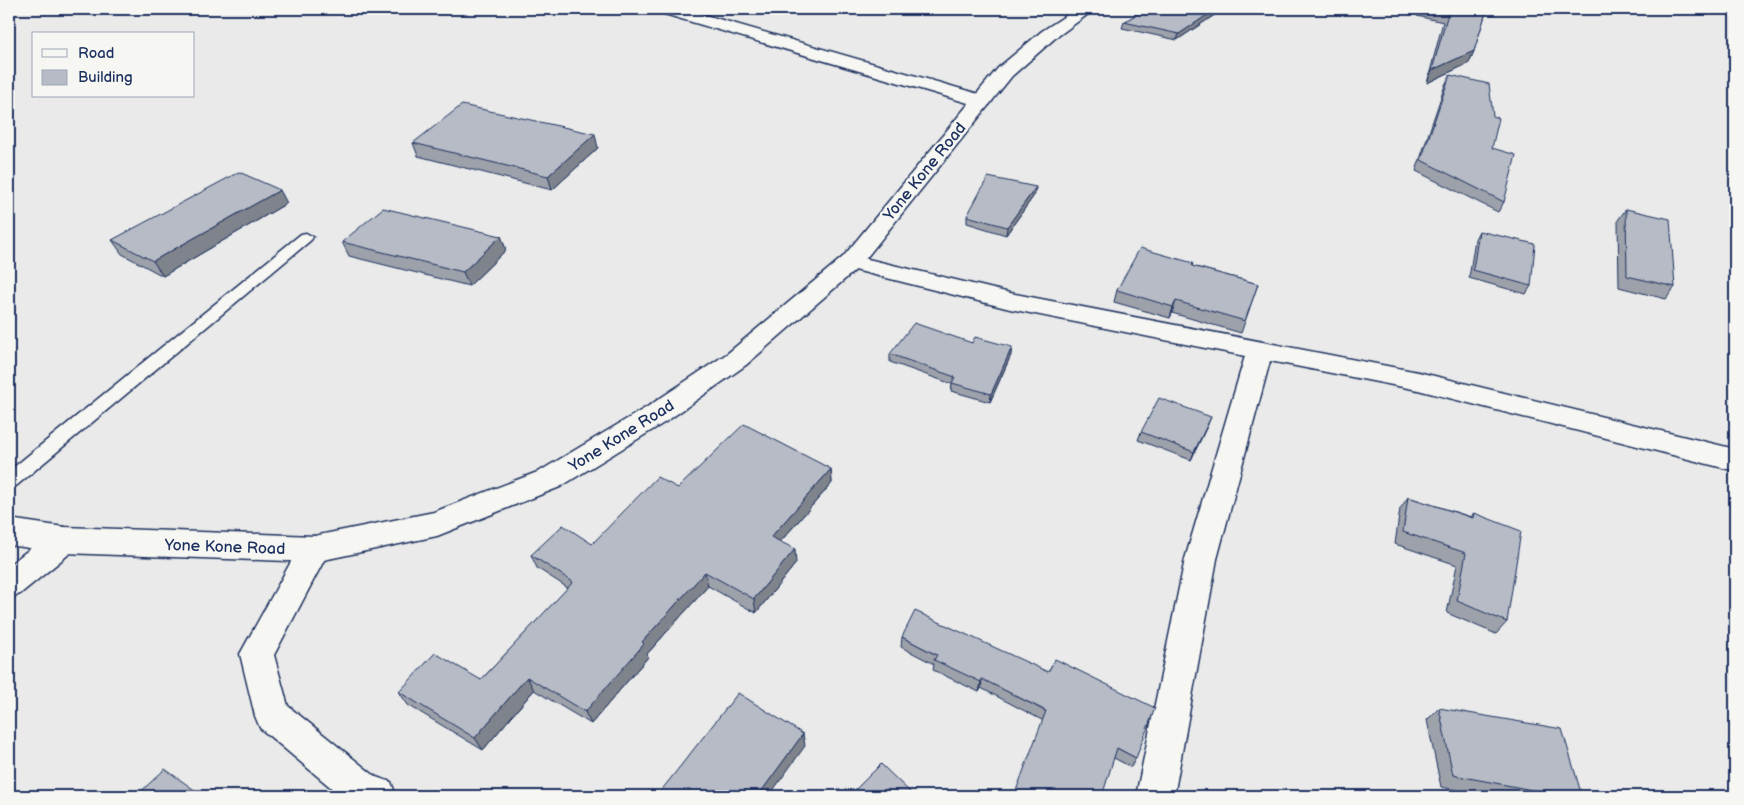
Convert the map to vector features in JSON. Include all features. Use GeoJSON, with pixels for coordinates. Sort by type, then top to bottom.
{"type":"FeatureCollection","features":[{"type":"Feature","properties":{"kind":"street"},"geometry":{"type":"LineString","coordinates":[[667,9],[982,101]]}},
{"type":"Feature","properties":{"kind":"street","name":"Yone Kone Road"},"geometry":{"type":"LineString","coordinates":[[9,532],[64,540],[314,549],[437,524],[550,479],[656,414],[738,359],[850,262],[1012,66],[1048,35],[1087,9]]}},
{"type":"Feature","properties":{"kind":"street"},"geometry":{"type":"LineString","coordinates":[[850,262],[1010,301],[1418,381],[1735,460]]}},
{"type":"Feature","properties":{"kind":"street"},"geometry":{"type":"LineString","coordinates":[[1155,796],[1200,559],[1260,349]]}},
{"type":"Feature","properties":{"kind":"street"},"geometry":{"type":"LineString","coordinates":[[9,584],[64,540]]}},
{"type":"Feature","properties":{"kind":"street"},"geometry":{"type":"LineString","coordinates":[[314,549],[257,654],[273,716],[363,790],[377,796]]}},
{"type":"Feature","properties":{"kind":"lane"},"geometry":{"type":"LineString","coordinates":[[9,481],[306,237]]}},
{"type":"Feature","properties":{"kind":"building"},"geometry":{"type":"Polygon","coordinates":[[[1145,9],[1216,9],[1179,34],[1124,22],[1145,9]]]}},
{"type":"Feature","properties":{"kind":"building"},"geometry":{"type":"Polygon","coordinates":[[[1443,9],[1487,9],[1474,51],[1432,70],[1449,10],[1443,9]]]}},
{"type":"Feature","properties":{"kind":"building"},"geometry":{"type":"Polygon","coordinates":[[[1450,75],[1489,84],[1493,116],[1499,118],[1492,148],[1516,155],[1504,202],[1421,160],[1450,75]]]}},
{"type":"Feature","properties":{"kind":"building"},"geometry":{"type":"Polygon","coordinates":[[[462,105],[595,134],[548,176],[413,143],[462,105]]]}},
{"type":"Feature","properties":{"kind":"building"},"geometry":{"type":"Polygon","coordinates":[[[239,172],[280,190],[153,261],[112,240],[239,172]]]}},
{"type":"Feature","properties":{"kind":"building"},"geometry":{"type":"Polygon","coordinates":[[[988,177],[1036,187],[1007,227],[967,216],[988,177]]]}},
{"type":"Feature","properties":{"kind":"building"},"geometry":{"type":"Polygon","coordinates":[[[383,208],[501,236],[463,272],[342,242],[383,208]]]}},
{"type":"Feature","properties":{"kind":"building"},"geometry":{"type":"Polygon","coordinates":[[[1626,209],[1670,219],[1675,287],[1627,276],[1626,209]]]}},
{"type":"Feature","properties":{"kind":"building"},"geometry":{"type":"Polygon","coordinates":[[[1479,231],[1535,244],[1531,286],[1473,270],[1479,231]]]}},
{"type":"Feature","properties":{"kind":"building"},"geometry":{"type":"Polygon","coordinates":[[[1140,248],[1193,263],[1192,266],[1258,284],[1245,321],[1176,301],[1173,307],[1117,290],[1140,248]]]}},
{"type":"Feature","properties":{"kind":"building"},"geometry":{"type":"Polygon","coordinates":[[[914,323],[972,343],[975,337],[1012,347],[991,394],[952,383],[955,377],[890,354],[914,323]]]}},
{"type":"Feature","properties":{"kind":"building"},"geometry":{"type":"Polygon","coordinates":[[[1159,398],[1211,417],[1194,452],[1141,432],[1159,398]]]}},
{"type":"Feature","properties":{"kind":"building"},"geometry":{"type":"Polygon","coordinates":[[[744,424],[831,469],[771,537],[795,549],[754,599],[705,572],[642,642],[644,644],[585,712],[527,677],[475,738],[399,692],[435,653],[481,680],[573,582],[531,555],[563,525],[592,544],[657,477],[678,488],[744,424]]]}},
{"type":"Feature","properties":{"kind":"building"},"geometry":{"type":"Polygon","coordinates":[[[1408,497],[1473,518],[1474,513],[1521,531],[1507,622],[1457,601],[1466,553],[1403,532],[1408,497]]]}},
{"type":"Feature","properties":{"kind":"building"},"geometry":{"type":"Polygon","coordinates":[[[915,611],[1048,672],[1055,659],[1155,708],[1136,758],[1117,748],[1102,796],[1014,796],[1046,711],[982,679],[981,682],[934,660],[937,655],[902,637],[915,611]]]}},
{"type":"Feature","properties":{"kind":"building"},"geometry":{"type":"Polygon","coordinates":[[[738,693],[803,734],[758,796],[665,796],[660,792],[738,693]]]}},
{"type":"Feature","properties":{"kind":"building"},"geometry":{"type":"Polygon","coordinates":[[[1439,708],[1562,729],[1582,796],[1564,796],[1453,775],[1439,708]]]}},
{"type":"Feature","properties":{"kind":"building"},"geometry":{"type":"Polygon","coordinates":[[[881,764],[912,794],[911,796],[849,796],[881,764]]]}},
{"type":"Feature","properties":{"kind":"building"},"geometry":{"type":"Polygon","coordinates":[[[165,769],[203,796],[136,796],[165,769]]]}}]}
